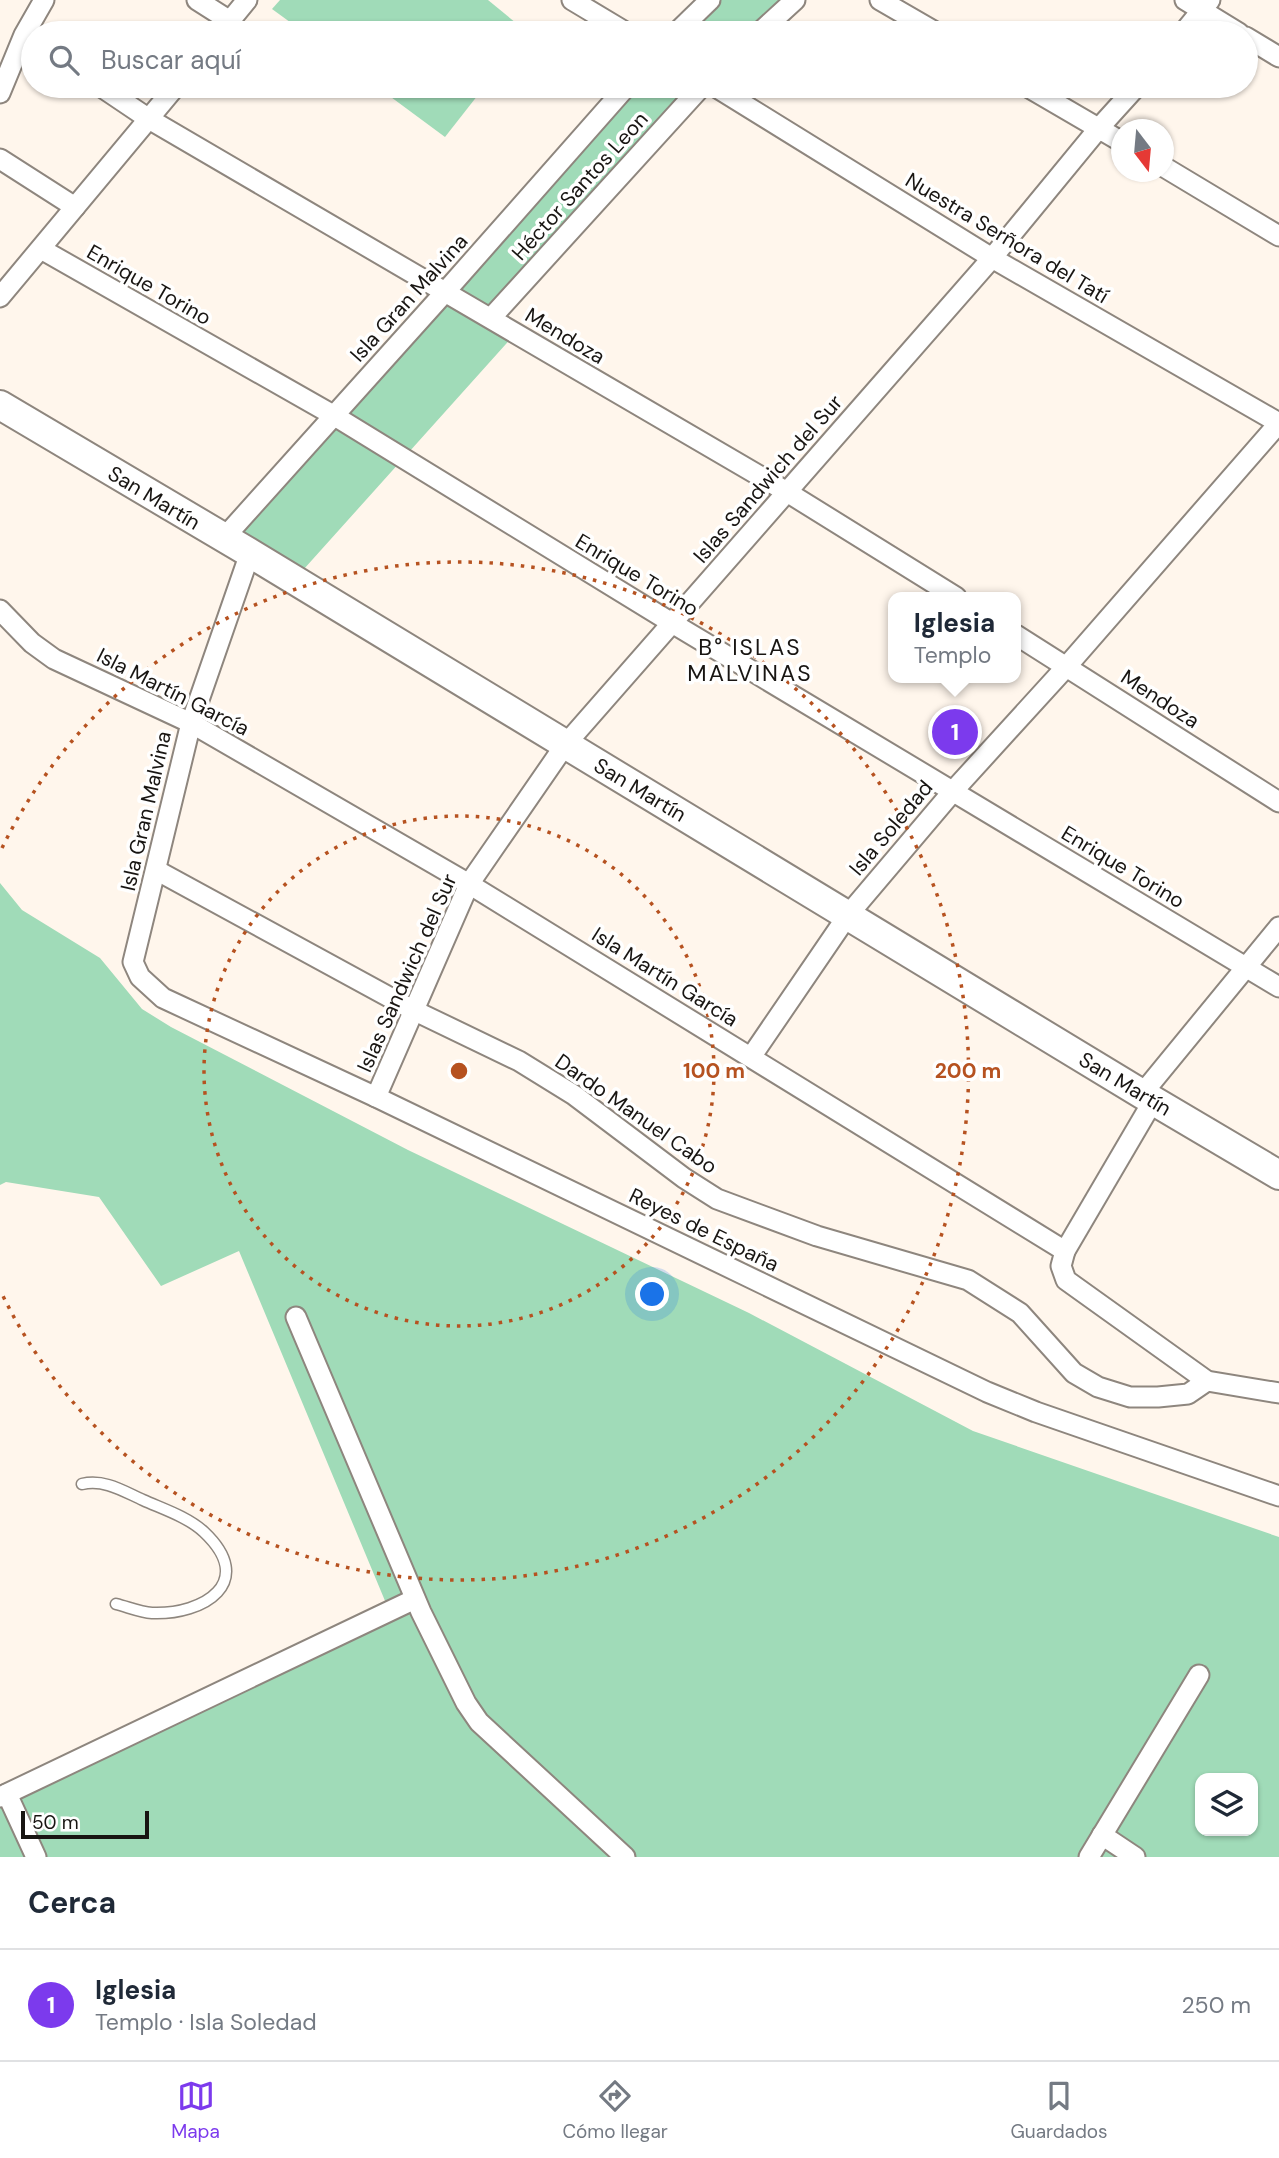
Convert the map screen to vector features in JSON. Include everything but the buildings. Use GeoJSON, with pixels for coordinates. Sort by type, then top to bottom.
{"type":"FeatureCollection","features":[{"type":"Feature","properties":{"kind":"main road","name":"San Martín"},"geometry":{"type":"LineString","coordinates":[[0,405],[250,553],[1147,1098],[1279,1175]]}},
{"type":"Feature","properties":{"kind":"street"},"geometry":{"type":"LineString","coordinates":[[36,21],[44,0]]}},
{"type":"Feature","properties":{"kind":"street"},"geometry":{"type":"LineString","coordinates":[[197,0],[219,21]]}},
{"type":"Feature","properties":{"kind":"street"},"geometry":{"type":"LineString","coordinates":[[230,21],[247,0]]}},
{"type":"Feature","properties":{"kind":"street"},"geometry":{"type":"LineString","coordinates":[[572,0],[607,21]]}},
{"type":"Feature","properties":{"kind":"street"},"geometry":{"type":"LineString","coordinates":[[688,21],[710,0]]}},
{"type":"Feature","properties":{"kind":"street"},"geometry":{"type":"LineString","coordinates":[[772,21],[795,0]]}},
{"type":"Feature","properties":{"kind":"street"},"geometry":{"type":"LineString","coordinates":[[880,0],[916,21]]}},
{"type":"Feature","properties":{"kind":"street"},"geometry":{"type":"LineString","coordinates":[[1185,0],[1207,6],[1225,21]]}},
{"type":"Feature","properties":{"kind":"street"},"geometry":{"type":"LineString","coordinates":[[1194,21],[1207,6]]}},
{"type":"Feature","properties":{"kind":"street"},"geometry":{"type":"LineString","coordinates":[[1258,44],[1279,57]]}},
{"type":"Feature","properties":{"kind":"street"},"geometry":{"type":"LineString","coordinates":[[0,93],[21,53]]}},
{"type":"Feature","properties":{"kind":"street","name":"Mendoza"},"geometry":{"type":"LineString","coordinates":[[118,98],[787,492],[948,592]]}},
{"type":"Feature","properties":{"kind":"street"},"geometry":{"type":"LineString","coordinates":[[0,297],[166,98]]}},
{"type":"Feature","properties":{"kind":"street","name":"Isla Gran Malvina"},"geometry":{"type":"LineString","coordinates":[[223,539],[616,98]]}},
{"type":"Feature","properties":{"kind":"street","name":"Héctor Santos Leon"},"geometry":{"type":"LineString","coordinates":[[491,318],[691,98]]}},
{"type":"Feature","properties":{"kind":"street","name":"Nuestra Serñora del Tatí"},"geometry":{"type":"LineString","coordinates":[[733,98],[992,258],[1279,423]]}},
{"type":"Feature","properties":{"kind":"street"},"geometry":{"type":"LineString","coordinates":[[1047,98],[1111,136]]}},
{"type":"Feature","properties":{"kind":"street","name":"Islas Sandwich del Sur"},"geometry":{"type":"LineString","coordinates":[[376,1097],[470,884],[565,744],[992,258],[1098,128],[1126,98]]}},
{"type":"Feature","properties":{"kind":"street"},"geometry":{"type":"LineString","coordinates":[[0,159],[75,208]]}},
{"type":"Feature","properties":{"kind":"street"},"geometry":{"type":"LineString","coordinates":[[1174,173],[1279,236]]}},
{"type":"Feature","properties":{"kind":"street","name":"Enrique Torino"},"geometry":{"type":"LineString","coordinates":[[40,249],[333,415],[672,623],[1279,987]]}},
{"type":"Feature","properties":{"kind":"street","name":"Isla Soledad"},"geometry":{"type":"LineString","coordinates":[[751,1057],[848,915],[954,790],[1067,666],[1279,423]]}},
{"type":"Feature","properties":{"kind":"street","name":"Isla Gran Malvina"},"geometry":{"type":"LineString","coordinates":[[133,962],[191,723],[250,553]]}},
{"type":"Feature","properties":{"kind":"street","name":"Isla Martín García"},"geometry":{"type":"LineString","coordinates":[[0,610],[32,643],[54,659],[191,723],[470,884],[1065,1251]]}},
{"type":"Feature","properties":{"kind":"street","name":"Mendoza"},"geometry":{"type":"LineString","coordinates":[[1021,638],[1279,802]]}},
{"type":"Feature","properties":{"kind":"street","name":"Dardo Manuel Cabo"},"geometry":{"type":"LineString","coordinates":[[156,870],[413,1010],[519,1061],[574,1096],[684,1178],[718,1199],[817,1237],[968,1280],[1020,1313],[1074,1373],[1098,1387],[1130,1397],[1158,1397],[1188,1394],[1207,1381]]}},
{"type":"Feature","properties":{"kind":"street"},"geometry":{"type":"LineString","coordinates":[[1279,927],[1147,1098],[1065,1251],[1060,1266],[1066,1280],[1207,1381],[1279,1393]]}},
{"type":"Feature","properties":{"kind":"street","name":"Reyes de España"},"geometry":{"type":"LineString","coordinates":[[133,962],[141,977],[163,998],[376,1097],[987,1392],[1036,1412],[1279,1496]]}},
{"type":"Feature","properties":{"kind":"street"},"geometry":{"type":"LineString","coordinates":[[296,1317],[415,1599],[467,1703],[479,1722],[625,1857]]}},
{"type":"Feature","properties":{"kind":"street"},"geometry":{"type":"LineString","coordinates":[[36,1857],[3,1795],[415,1599]]}},
{"type":"Feature","properties":{"kind":"street"},"geometry":{"type":"LineString","coordinates":[[1089,1857],[1199,1675]]}},
{"type":"Feature","properties":{"kind":"street"},"geometry":{"type":"LineString","coordinates":[[1102,1835],[1135,1857]]}},
{"type":"Feature","properties":{"kind":"lane"},"geometry":{"type":"LineString","coordinates":[[82,1484],[94,1482],[111,1485],[190,1522],[213,1542],[226,1569],[227,1576],[222,1590],[187,1609],[155,1613],[116,1604]]}},
{"type":"Feature","properties":{"kind":"green space"},"geometry":{"type":"Polygon","coordinates":[[[280,0],[488,0],[514,21],[288,21],[272,9],[280,0]]]}},
{"type":"Feature","properties":{"kind":"green space"},"geometry":{"type":"Polygon","coordinates":[[[711,0],[793,0],[770,21],[689,21],[711,0]]]}},
{"type":"Feature","properties":{"kind":"green space"},"geometry":{"type":"Polygon","coordinates":[[[392,98],[476,98],[445,137],[392,98]]]}},
{"type":"Feature","properties":{"kind":"green space"},"geometry":{"type":"Polygon","coordinates":[[[617,98],[690,98],[489,318],[515,334],[295,579],[224,538],[617,98]]]}},
{"type":"Feature","properties":{"kind":"green space"},"geometry":{"type":"Polygon","coordinates":[[[0,883],[22,910],[100,958],[142,1009],[171,1027],[408,1150],[749,1313],[973,1431],[1279,1537],[1279,1857],[0,1857],[0,1786],[388,1608],[239,1251],[161,1286],[99,1197],[6,1182],[0,1185],[0,883]]]}},
{"type":"Feature","properties":{"kind":"place","name":"Iglesia"},"geometry":{"type":"Point","coordinates":[955,732]}},
{"type":"Feature","properties":{"kind":"district","name":"B° ISLAS MALVINAS"},"geometry":{"type":"Point","coordinates":[750,660]}}]}
